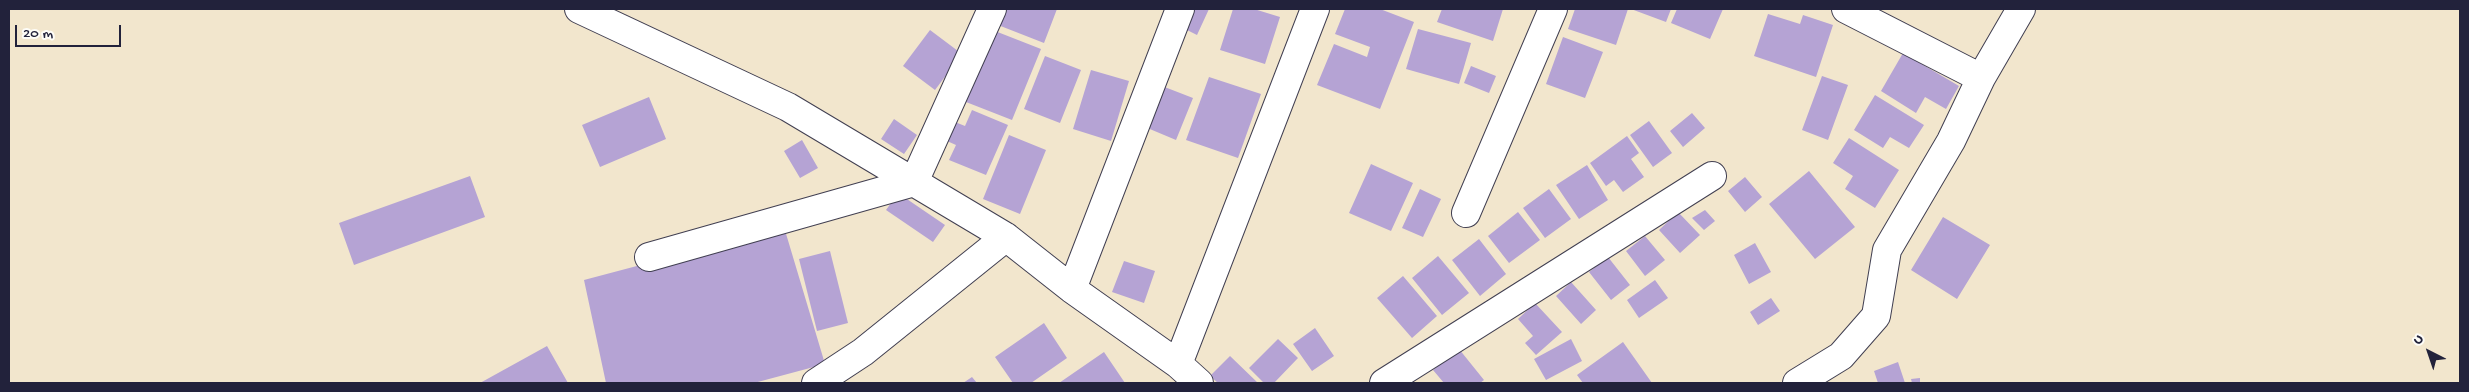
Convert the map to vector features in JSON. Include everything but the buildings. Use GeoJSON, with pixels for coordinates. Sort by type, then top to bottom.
{"type":"FeatureCollection","features":[{"type":"Feature","properties":{"kind":"street"},"geometry":{"type":"LineString","coordinates":[[579,9],[788,107],[1006,237],[1072,288],[1178,364],[1199,383]]}},
{"type":"Feature","properties":{"kind":"street"},"geometry":{"type":"LineString","coordinates":[[914,182],[992,9]]}},
{"type":"Feature","properties":{"kind":"street"},"geometry":{"type":"LineString","coordinates":[[1072,288],[1180,9]]}},
{"type":"Feature","properties":{"kind":"street"},"geometry":{"type":"LineString","coordinates":[[1178,364],[1315,9]]}},
{"type":"Feature","properties":{"kind":"street"},"geometry":{"type":"LineString","coordinates":[[1466,213],[1553,9]]}},
{"type":"Feature","properties":{"kind":"street"},"geometry":{"type":"LineString","coordinates":[[1846,9],[1981,78]]}},
{"type":"Feature","properties":{"kind":"street"},"geometry":{"type":"LineString","coordinates":[[1797,383],[1841,356],[1876,316],[1886,250],[1951,142],[1981,78],[2021,9]]}},
{"type":"Feature","properties":{"kind":"street"},"geometry":{"type":"LineString","coordinates":[[1384,383],[1712,176]]}},
{"type":"Feature","properties":{"kind":"street"},"geometry":{"type":"LineString","coordinates":[[649,256],[914,182]]}},
{"type":"Feature","properties":{"kind":"street"},"geometry":{"type":"LineString","coordinates":[[816,383],[863,352],[1006,237]]}}]}
